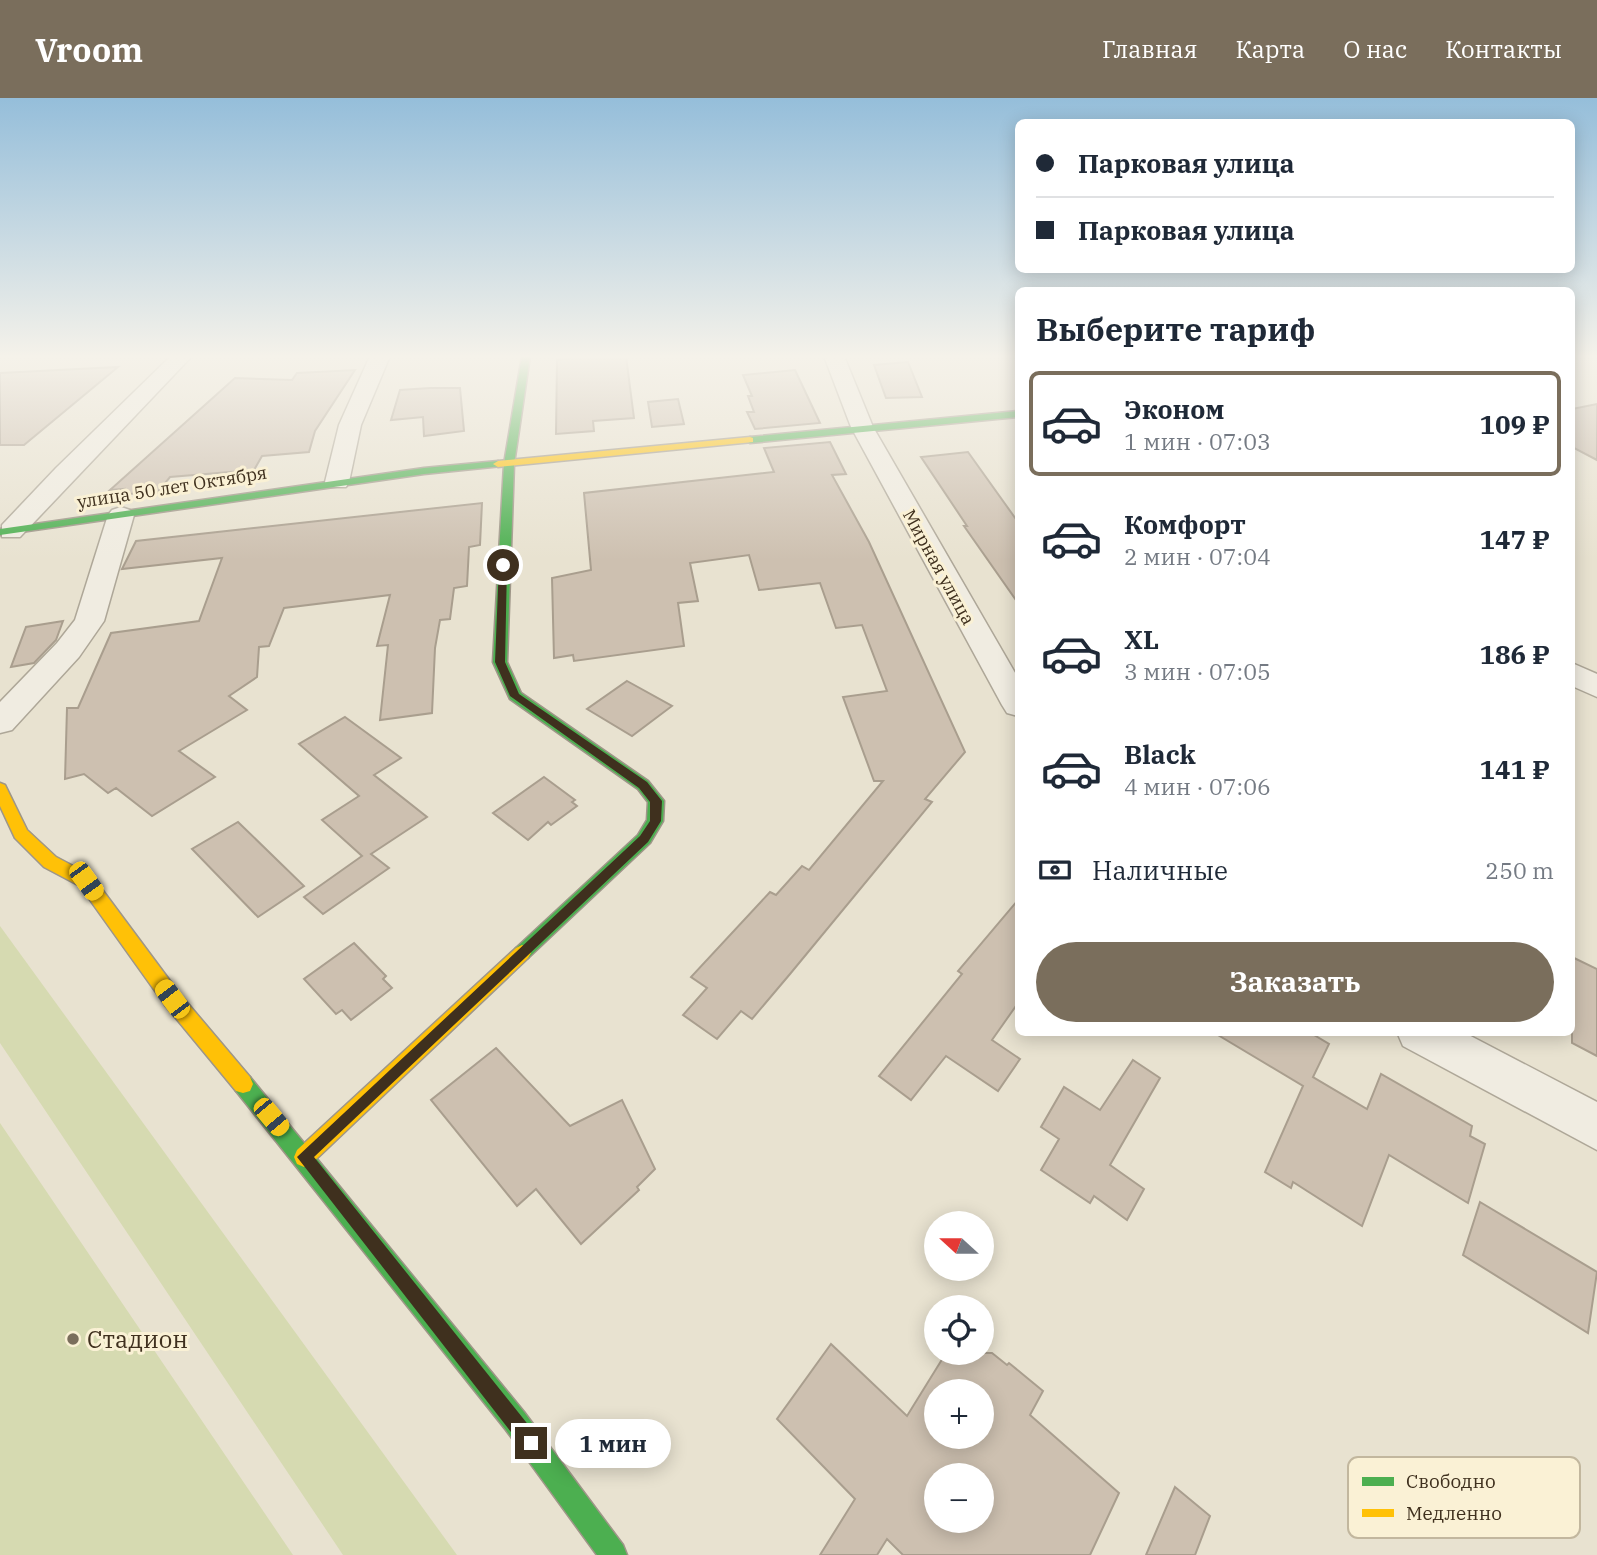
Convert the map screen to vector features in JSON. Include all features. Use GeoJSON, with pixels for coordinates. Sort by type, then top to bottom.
{"type":"FeatureCollection","features":[{"type":"Feature","properties":{"kind":"street"},"geometry":{"type":"LineString","coordinates":[[5,532],[113,424]]}},
{"type":"Feature","properties":{"kind":"street"},"geometry":{"type":"LineString","coordinates":[[337,482],[350,424]]}},
{"type":"Feature","properties":{"kind":"street"},"geometry":{"type":"LineString","coordinates":[[304,1157],[644,839],[655,821],[656,801],[643,785],[515,696],[500,662],[509,464],[515,424]]}},
{"type":"Feature","properties":{"kind":"street","name":"Мирная улица"},"geometry":{"type":"LineString","coordinates":[[861,424],[1015,700]]}},
{"type":"Feature","properties":{"kind":"street","name":"улица 50 лет Октября"},"geometry":{"type":"LineString","coordinates":[[5,532],[337,482],[898,424]]}},
{"type":"Feature","properties":{"kind":"street"},"geometry":{"type":"LineString","coordinates":[[0,722],[68,650],[89,621],[121,514]]}},
{"type":"Feature","properties":{"kind":"street"},"geometry":{"type":"LineString","coordinates":[[1575,675],[1597,687]]}},
{"type":"Feature","properties":{"kind":"street"},"geometry":{"type":"LineString","coordinates":[[0,789],[21,834],[50,862],[86,881],[172,999],[304,1157],[515,1421],[613,1555]]}},
{"type":"Feature","properties":{"kind":"street"},"geometry":{"type":"LineString","coordinates":[[1426,1036],[1597,1127]]}},
{"type":"Feature","properties":{"kind":"green space"},"geometry":{"type":"Polygon","coordinates":[[[0,926],[457,1555],[343,1555],[0,1043],[0,926]]]}},
{"type":"Feature","properties":{"kind":"green space","name":"Стадион"},"geometry":{"type":"Polygon","coordinates":[[[0,1123],[293,1555],[0,1555],[0,1123]]]}},
{"type":"Feature","properties":{"kind":"building"},"geometry":{"type":"Polygon","coordinates":[[[0,424],[49,424],[24,445],[0,445],[0,424]]]}},
{"type":"Feature","properties":{"kind":"building"},"geometry":{"type":"Polygon","coordinates":[[[184,424],[320,424],[309,452],[262,456],[254,470],[170,477],[157,493],[120,494],[124,489],[110,490],[184,424]]]}},
{"type":"Feature","properties":{"kind":"building"},"geometry":{"type":"Polygon","coordinates":[[[423,424],[463,424],[464,431],[424,436],[423,424]]]}},
{"type":"Feature","properties":{"kind":"building"},"geometry":{"type":"Polygon","coordinates":[[[556,424],[593,424],[594,431],[556,434],[556,424]]]}},
{"type":"Feature","properties":{"kind":"building"},"geometry":{"type":"Polygon","coordinates":[[[652,424],[684,424],[652,427],[652,424]]]}},
{"type":"Feature","properties":{"kind":"building"},"geometry":{"type":"Polygon","coordinates":[[[753,424],[809,424],[755,429],[753,424]]]}},
{"type":"Feature","properties":{"kind":"building"},"geometry":{"type":"Polygon","coordinates":[[[1575,424],[1597,424],[1597,460],[1575,449],[1575,424]]]}},
{"type":"Feature","properties":{"kind":"building"},"geometry":{"type":"Polygon","coordinates":[[[830,442],[846,474],[832,475],[869,542],[965,752],[925,799],[932,802],[752,1019],[741,1011],[717,1039],[683,1015],[707,988],[691,977],[770,892],[776,895],[802,866],[809,870],[883,781],[874,781],[843,697],[887,691],[862,625],[836,628],[820,583],[759,590],[749,555],[690,563],[698,601],[678,603],[684,646],[574,661],[573,655],[554,658],[552,578],[591,570],[584,493],[774,472],[764,448],[830,442]]]}},
{"type":"Feature","properties":{"kind":"building"},"geometry":{"type":"Polygon","coordinates":[[[968,452],[1015,518],[1015,599],[964,526],[967,526],[921,457],[968,452]]]}},
{"type":"Feature","properties":{"kind":"building"},"geometry":{"type":"Polygon","coordinates":[[[482,503],[480,545],[469,547],[467,586],[454,588],[450,619],[440,620],[435,648],[432,713],[380,720],[388,645],[377,646],[390,595],[284,608],[269,646],[259,647],[257,677],[229,696],[247,710],[179,751],[215,777],[152,816],[116,788],[108,793],[84,774],[65,779],[67,708],[78,708],[111,633],[199,621],[222,558],[122,569],[136,541],[482,503]]]}},
{"type":"Feature","properties":{"kind":"building"},"geometry":{"type":"Polygon","coordinates":[[[63,621],[56,640],[34,663],[11,667],[26,627],[63,621]]]}},
{"type":"Feature","properties":{"kind":"building"},"geometry":{"type":"Polygon","coordinates":[[[627,681],[672,706],[632,736],[587,709],[627,681]]]}},
{"type":"Feature","properties":{"kind":"building"},"geometry":{"type":"Polygon","coordinates":[[[345,717],[401,758],[374,775],[427,817],[371,854],[389,868],[323,914],[304,897],[362,856],[322,820],[359,796],[299,744],[345,717]]]}},
{"type":"Feature","properties":{"kind":"building"},"geometry":{"type":"Polygon","coordinates":[[[544,777],[575,800],[572,802],[577,806],[551,825],[548,822],[528,840],[493,813],[544,777]]]}},
{"type":"Feature","properties":{"kind":"building"},"geometry":{"type":"Polygon","coordinates":[[[238,822],[304,886],[258,917],[192,849],[238,822]]]}},
{"type":"Feature","properties":{"kind":"building"},"geometry":{"type":"Polygon","coordinates":[[[1015,904],[1015,1007],[992,1040],[1020,1059],[998,1091],[946,1056],[911,1100],[879,1076],[962,974],[958,971],[1015,904]]]}},
{"type":"Feature","properties":{"kind":"building"},"geometry":{"type":"Polygon","coordinates":[[[354,943],[386,976],[383,979],[392,988],[351,1020],[342,1010],[336,1014],[304,979],[354,943]]]}},
{"type":"Feature","properties":{"kind":"building"},"geometry":{"type":"Polygon","coordinates":[[[1575,958],[1597,969],[1597,1056],[1572,1043],[1572,1036],[1575,1036],[1575,958]]]}},
{"type":"Feature","properties":{"kind":"building"},"geometry":{"type":"Polygon","coordinates":[[[1220,1036],[1316,1036],[1329,1044],[1313,1077],[1367,1109],[1381,1074],[1472,1126],[1470,1136],[1485,1144],[1468,1203],[1389,1155],[1362,1226],[1293,1182],[1291,1188],[1265,1172],[1303,1086],[1220,1036]]]}},
{"type":"Feature","properties":{"kind":"building"},"geometry":{"type":"Polygon","coordinates":[[[496,1048],[570,1126],[622,1100],[655,1169],[637,1187],[639,1190],[581,1244],[536,1189],[517,1206],[431,1100],[496,1048]]]}},
{"type":"Feature","properties":{"kind":"building"},"geometry":{"type":"Polygon","coordinates":[[[1133,1060],[1160,1078],[1110,1165],[1144,1189],[1127,1220],[1094,1196],[1090,1203],[1041,1170],[1059,1139],[1041,1127],[1064,1087],[1100,1110],[1133,1060]]]}},
{"type":"Feature","properties":{"kind":"building"},"geometry":{"type":"Polygon","coordinates":[[[1480,1202],[1597,1272],[1588,1333],[1463,1255],[1480,1202]]]}},
{"type":"Feature","properties":{"kind":"building"},"geometry":{"type":"Polygon","coordinates":[[[831,1344],[907,1416],[924,1389],[924,1449],[994,1449],[994,1379],[930,1379],[939,1365],[994,1365],[994,1355],[1007,1365],[1009,1363],[1043,1391],[1030,1415],[1119,1493],[1090,1555],[903,1555],[887,1539],[877,1555],[820,1555],[855,1499],[777,1419],[831,1344]]]}},
{"type":"Feature","properties":{"kind":"building"},"geometry":{"type":"Polygon","coordinates":[[[1175,1487],[1210,1516],[1195,1555],[1146,1555],[1175,1487]]]}},
{"type":"Feature","properties":{"kind":"traffic: fast"},"geometry":{"type":"LineString","coordinates":[[515,424],[509,464],[500,662],[515,696],[643,785],[656,801],[655,821],[644,839],[522,953]]}},
{"type":"Feature","properties":{"kind":"traffic: fast"},"geometry":{"type":"LineString","coordinates":[[750,440],[915,424]]}},
{"type":"Feature","properties":{"kind":"traffic: fast"},"geometry":{"type":"LineString","coordinates":[[0,532],[424,471],[498,464]]}},
{"type":"Feature","properties":{"kind":"traffic: fast"},"geometry":{"type":"LineString","coordinates":[[243,1084],[515,1421],[613,1555]]}},
{"type":"Feature","properties":{"kind":"traffic: slow"},"geometry":{"type":"LineString","coordinates":[[498,464],[750,440]]}},
{"type":"Feature","properties":{"kind":"traffic: slow"},"geometry":{"type":"LineString","coordinates":[[0,789],[21,834],[50,862],[86,881],[172,999],[243,1084]]}},
{"type":"Feature","properties":{"kind":"traffic: slow"},"geometry":{"type":"LineString","coordinates":[[304,1157],[522,953]]}},
{"type":"Feature","properties":{"kind":"place","name":"Стадион"},"geometry":{"type":"Point","coordinates":[73,1339]}},
{"type":"Feature","properties":{"kind":"route"},"geometry":{"type":"LineString","coordinates":[[503,565],[500,662],[515,696],[643,785],[656,801],[655,821],[644,839],[304,1157],[531,1443]]}}]}
